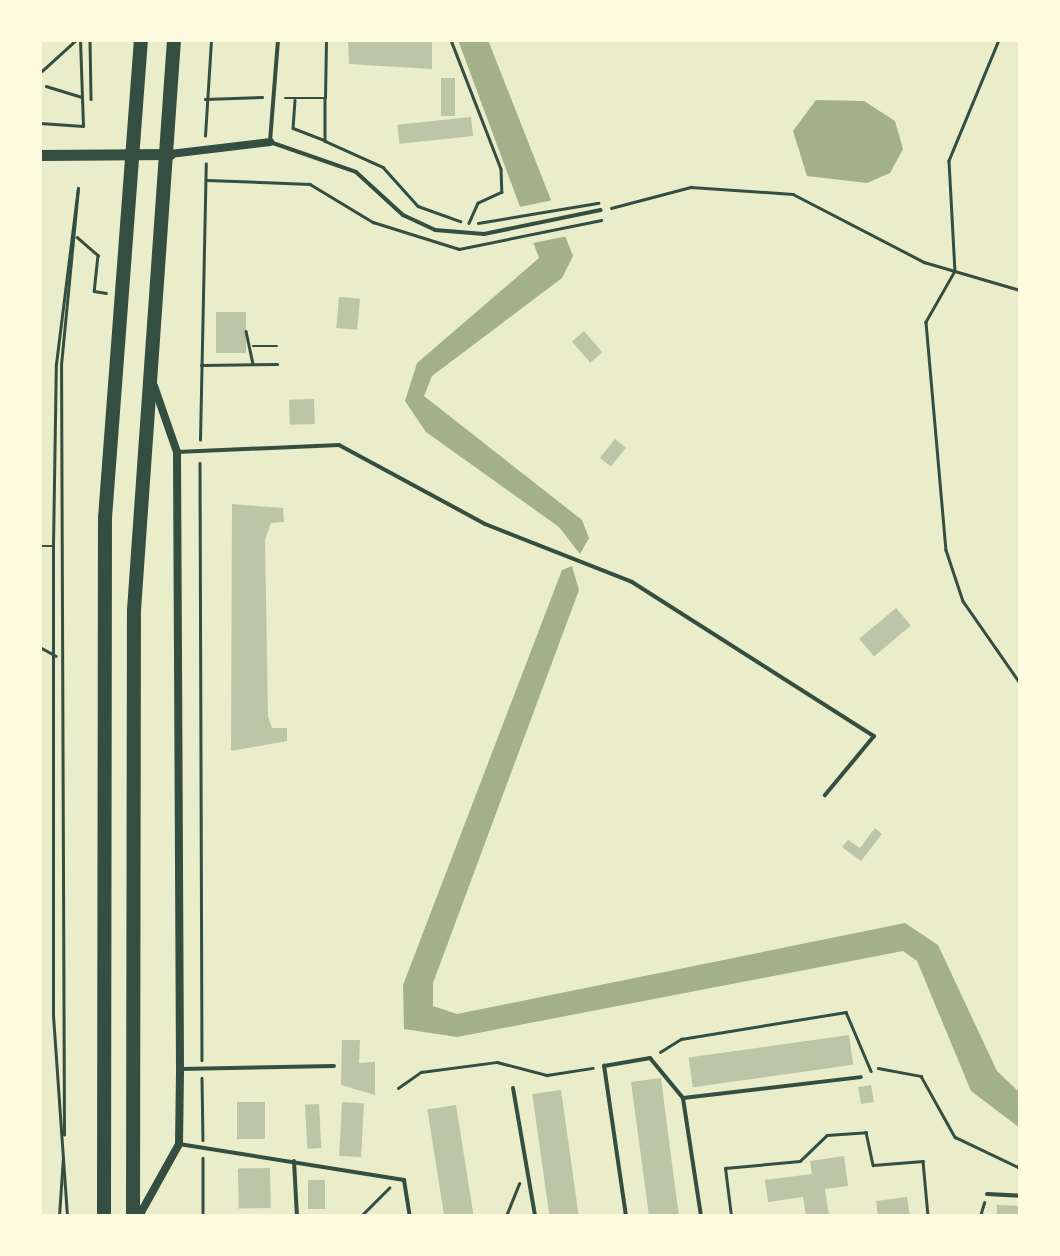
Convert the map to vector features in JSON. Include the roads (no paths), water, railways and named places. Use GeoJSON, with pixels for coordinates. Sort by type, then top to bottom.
{"type":"FeatureCollection","features":[{"type":"Feature","properties":{"kind":"highway"},"geometry":{"type":"LineString","coordinates":[[104,1216],[104,518],[139,157],[141,40]]}},
{"type":"Feature","properties":{"kind":"highway"},"geometry":{"type":"LineString","coordinates":[[136,1216],[134,610],[146,357],[170,154],[174,40]]}},
{"type":"Feature","properties":{"kind":"main road"},"geometry":{"type":"LineString","coordinates":[[40,155],[170,154]]}},
{"type":"Feature","properties":{"kind":"street"},"geometry":{"type":"LineString","coordinates":[[170,154],[270,142]]}},
{"type":"Feature","properties":{"kind":"street"},"geometry":{"type":"LineString","coordinates":[[136,1216],[179,1144],[180,1068],[178,452],[146,357]]}},
{"type":"Feature","properties":{"kind":"lane"},"geometry":{"type":"LineString","coordinates":[[278,40],[270,142],[356,172],[435,230],[484,234],[601,210]]}},
{"type":"Feature","properties":{"kind":"lane"},"geometry":{"type":"LineString","coordinates":[[178,452],[339,445],[547,552],[594,566],[874,736],[825,795]]}},
{"type":"Feature","properties":{"kind":"lane"},"geometry":{"type":"LineString","coordinates":[[626,1216],[604,1066],[650,1058],[683,1098],[701,1216]]}},
{"type":"Feature","properties":{"kind":"lane"},"geometry":{"type":"LineString","coordinates":[[180,1068],[334,1066]]}},
{"type":"Feature","properties":{"kind":"lane"},"geometry":{"type":"LineString","coordinates":[[683,1098],[861,1077]]}},
{"type":"Feature","properties":{"kind":"lane"},"geometry":{"type":"LineString","coordinates":[[513,1088],[535,1216]]}},
{"type":"Feature","properties":{"kind":"lane"},"geometry":{"type":"LineString","coordinates":[[179,1144],[404,1180],[410,1216]]}},
{"type":"Feature","properties":{"kind":"lane"},"geometry":{"type":"LineString","coordinates":[[294,1161],[297,1216]]}},
{"type":"Feature","properties":{"kind":"lane"},"geometry":{"type":"LineString","coordinates":[[987,1194],[1020,1196]]}}]}
